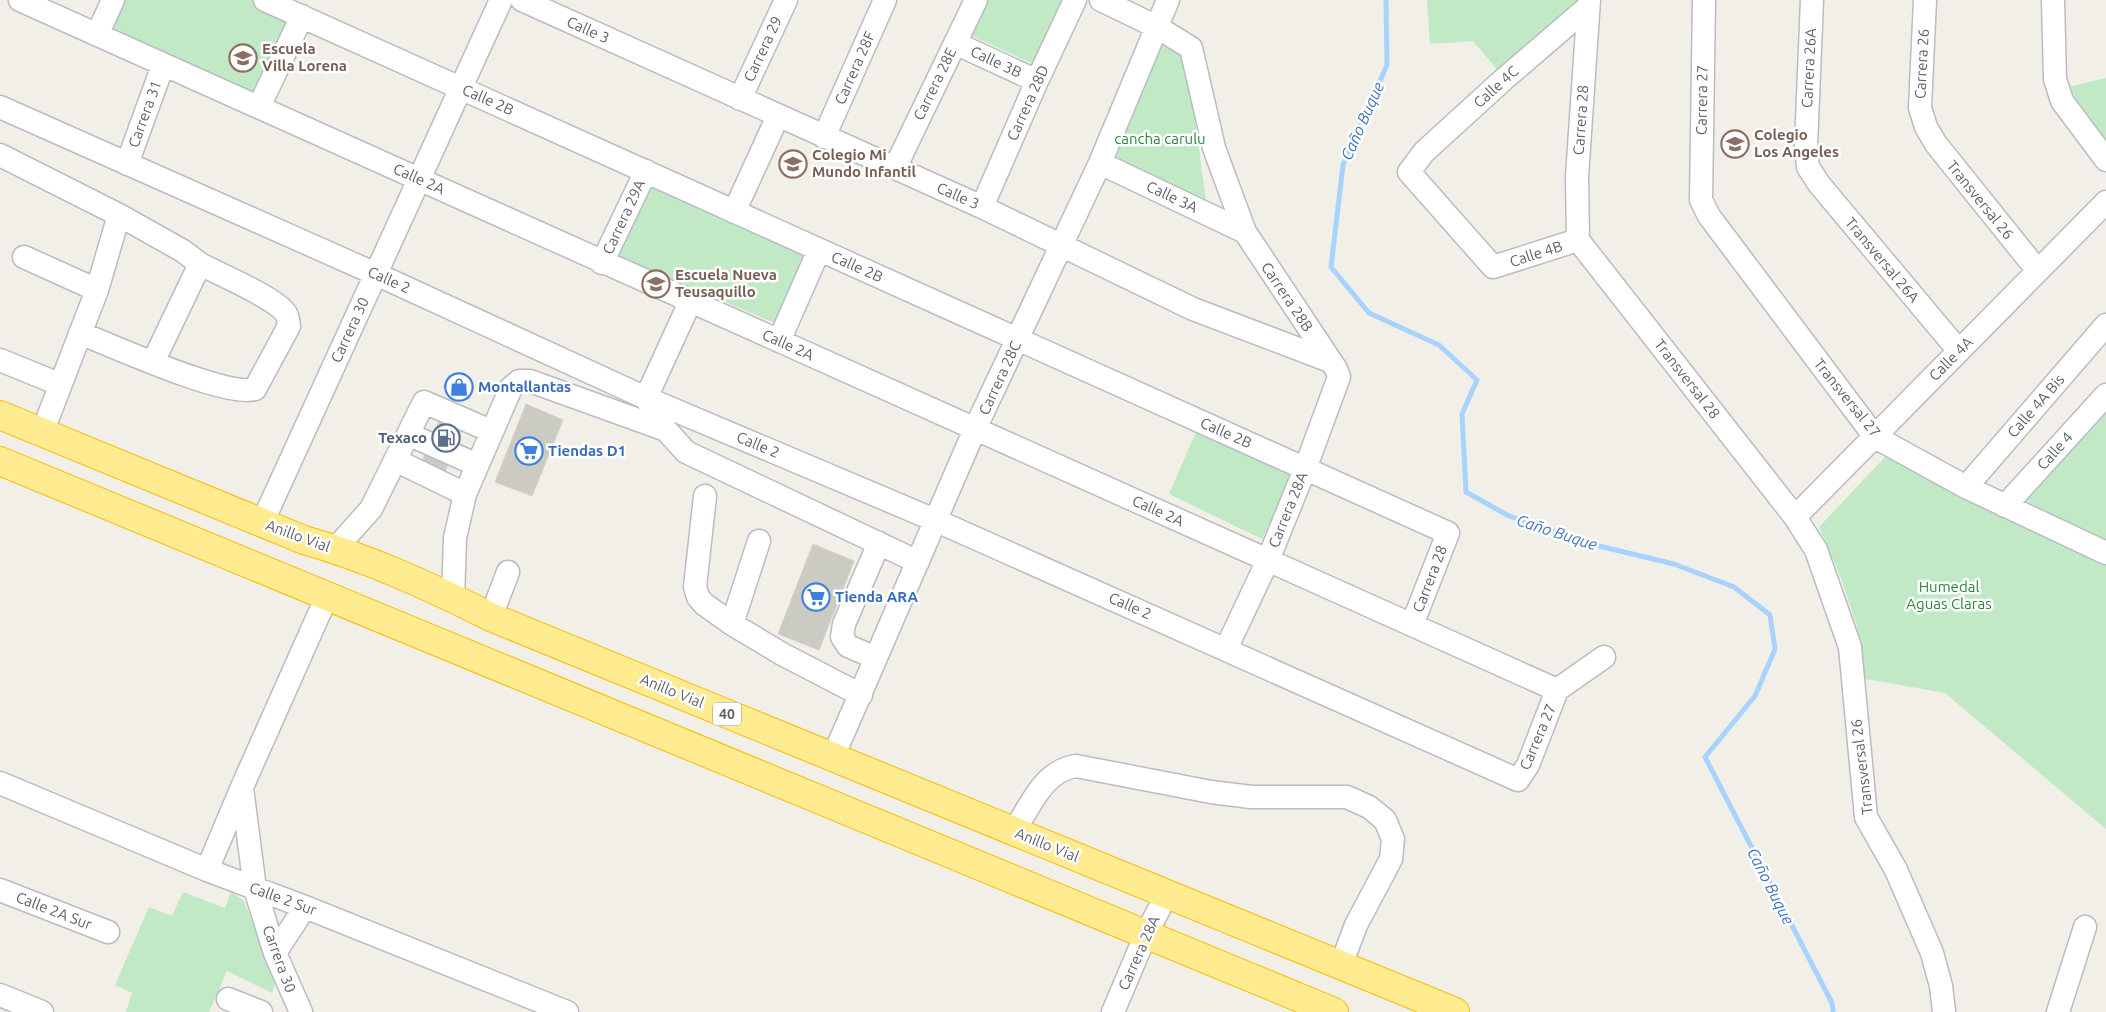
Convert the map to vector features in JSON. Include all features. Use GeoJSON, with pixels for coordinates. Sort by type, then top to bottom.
{"type":"FeatureCollection","features":[{"type":"Feature","properties":{"kind":"highway","name":"Anillo Vial"},"geometry":{"type":"LineString","coordinates":[[0,416],[304,540],[335,549],[453,598],[491,617],[1455,1012]]}},
{"type":"Feature","properties":{"kind":"highway"},"geometry":{"type":"LineString","coordinates":[[0,461],[1334,1012]]}},
{"type":"Feature","properties":{"kind":"street","name":"Calle 2A"},"geometry":{"type":"LineString","coordinates":[[20,0],[602,263],[1557,690]]}},
{"type":"Feature","properties":{"kind":"street"},"geometry":{"type":"LineString","coordinates":[[98,35],[113,0]]}},
{"type":"Feature","properties":{"kind":"street","name":"Calle 2B"},"geometry":{"type":"LineString","coordinates":[[265,0],[1448,534]]}},
{"type":"Feature","properties":{"kind":"street","name":"Carrera 30"},"geometry":{"type":"LineString","coordinates":[[262,523],[501,0]]}},
{"type":"Feature","properties":{"kind":"street","name":"Calle 3"},"geometry":{"type":"LineString","coordinates":[[522,0],[982,207],[1193,309],[1333,365]]}},
{"type":"Feature","properties":{"kind":"street","name":"Carrera 29"},"geometry":{"type":"LineString","coordinates":[[740,99],[786,0]]}},
{"type":"Feature","properties":{"kind":"street","name":"Carrera 28F"},"geometry":{"type":"LineString","coordinates":[[824,137],[885,0]]}},
{"type":"Feature","properties":{"kind":"street","name":"Carrera 28E"},"geometry":{"type":"LineString","coordinates":[[895,168],[976,0]]}},
{"type":"Feature","properties":{"kind":"street","name":"Carrera 28D"},"geometry":{"type":"LineString","coordinates":[[982,207],[1075,0]]}},
{"type":"Feature","properties":{"kind":"street","name":"Carrera 28B"},"geometry":{"type":"LineString","coordinates":[[1101,0],[1157,27],[1191,48],[1214,148],[1244,232],[1333,365]]}},
{"type":"Feature","properties":{"kind":"street","name":"Carrera 28C"},"geometry":{"type":"LineString","coordinates":[[833,757],[976,429],[1100,163],[1168,0]]}},
{"type":"Feature","properties":{"kind":"street","name":"Carrera 27"},"geometry":{"type":"LineString","coordinates":[[1701,200],[1704,0]]}},
{"type":"Feature","properties":{"kind":"street","name":"Carrera 26A"},"geometry":{"type":"LineString","coordinates":[[1808,166],[1806,146],[1812,0]]}},
{"type":"Feature","properties":{"kind":"street","name":"Carrera 26"},"geometry":{"type":"LineString","coordinates":[[1925,0],[1920,108],[1926,127]]}},
{"type":"Feature","properties":{"kind":"street"},"geometry":{"type":"LineString","coordinates":[[2053,0],[2055,79],[2062,101],[2106,160]]}},
{"type":"Feature","properties":{"kind":"street","name":"Calle 4C"},"geometry":{"type":"LineString","coordinates":[[1493,267],[1409,172],[1424,152],[1588,4]]}},
{"type":"Feature","properties":{"kind":"street","name":"Carrera 28"},"geometry":{"type":"LineString","coordinates":[[1578,240],[1577,177],[1588,4]]}},
{"type":"Feature","properties":{"kind":"street"},"geometry":{"type":"LineString","coordinates":[[259,107],[302,16]]}},
{"type":"Feature","properties":{"kind":"street","name":"Calle 3B"},"geometry":{"type":"LineString","coordinates":[[955,43],[1037,81]]}},
{"type":"Feature","properties":{"kind":"street","name":"Carrera 31"},"geometry":{"type":"LineString","coordinates":[[128,164],[163,65]]}},
{"type":"Feature","properties":{"kind":"street","name":"Calle 2"},"geometry":{"type":"LineString","coordinates":[[0,107],[376,274],[646,398],[937,521],[1518,780]]}},
{"type":"Feature","properties":{"kind":"street"},"geometry":{"type":"LineString","coordinates":[[734,212],[778,116]]}},
{"type":"Feature","properties":{"kind":"street","name":"Transversal 26"},"geometry":{"type":"LineString","coordinates":[[1926,127],[1936,144],[2038,271]]}},
{"type":"Feature","properties":{"kind":"street"},"geometry":{"type":"LineString","coordinates":[[0,155],[119,215],[183,251],[200,264],[256,293],[284,311],[288,318],[289,326],[255,389],[247,392],[222,386],[153,362],[80,333]]}},
{"type":"Feature","properties":{"kind":"street","name":"Calle 3A"},"geometry":{"type":"LineString","coordinates":[[1100,163],[1244,232]]}},
{"type":"Feature","properties":{"kind":"street","name":"Transversal 26A"},"geometry":{"type":"LineString","coordinates":[[1808,166],[1819,184],[1959,351]]}},
{"type":"Feature","properties":{"kind":"street","name":"Carrera 29A"},"geometry":{"type":"LineString","coordinates":[[602,263],[646,171]]}},
{"type":"Feature","properties":{"kind":"street","name":"Transversal 27"},"geometry":{"type":"LineString","coordinates":[[1701,200],[1708,216],[1874,437],[1966,487],[2106,553]]}},
{"type":"Feature","properties":{"kind":"street","name":"Calle 4A"},"geometry":{"type":"LineString","coordinates":[[1795,517],[2106,202]]}},
{"type":"Feature","properties":{"kind":"street"},"geometry":{"type":"LineString","coordinates":[[42,433],[59,384],[97,290],[119,215]]}},
{"type":"Feature","properties":{"kind":"street","name":"Calle 4B"},"geometry":{"type":"LineString","coordinates":[[1493,267],[1578,240]]}},
{"type":"Feature","properties":{"kind":"street","name":"Transversal 28"},"geometry":{"type":"LineString","coordinates":[[1578,240],[1795,517]]}},
{"type":"Feature","properties":{"kind":"street"},"geometry":{"type":"LineString","coordinates":[[779,341],[819,250]]}},
{"type":"Feature","properties":{"kind":"street"},"geometry":{"type":"LineString","coordinates":[[24,257],[97,290]]}},
{"type":"Feature","properties":{"kind":"street"},"geometry":{"type":"LineString","coordinates":[[153,362],[200,264]]}},
{"type":"Feature","properties":{"kind":"street"},"geometry":{"type":"LineString","coordinates":[[690,302],[646,398],[666,430],[686,452],[918,562]]}},
{"type":"Feature","properties":{"kind":"street","name":"Calle 4A Bis"},"geometry":{"type":"LineString","coordinates":[[1966,487],[2106,325]]}},
{"type":"Feature","properties":{"kind":"street"},"geometry":{"type":"LineString","coordinates":[[0,360],[59,384]]}},
{"type":"Feature","properties":{"kind":"street","name":"Carrera 28A"},"geometry":{"type":"LineString","coordinates":[[1226,649],[1268,560],[1338,383],[1333,365]]}},
{"type":"Feature","properties":{"kind":"street"},"geometry":{"type":"LineString","coordinates":[[453,598],[455,538],[465,494],[511,388],[519,381],[530,381],[666,430]]}},
{"type":"Feature","properties":{"kind":"street","name":"Calle 4"},"geometry":{"type":"LineString","coordinates":[[2005,506],[2106,395]]}},
{"type":"Feature","properties":{"kind":"street"},"geometry":{"type":"LineString","coordinates":[[335,549],[371,509],[424,402],[491,431]]}},
{"type":"Feature","properties":{"kind":"street"},"geometry":{"type":"LineString","coordinates":[[408,434],[477,465]]}},
{"type":"Feature","properties":{"kind":"street"},"geometry":{"type":"LineString","coordinates":[[395,460],[465,494]]}},
{"type":"Feature","properties":{"kind":"street"},"geometry":{"type":"LineString","coordinates":[[705,496],[695,587],[698,597],[704,604],[732,624],[782,654],[861,695]]}},
{"type":"Feature","properties":{"kind":"street","name":"Transversal 26"},"geometry":{"type":"LineString","coordinates":[[1795,517],[1816,550],[1850,647],[1866,817],[1896,870],[1932,953],[1941,986],[1944,1012]]}},
{"type":"Feature","properties":{"kind":"street","name":"Carrera 28"},"geometry":{"type":"LineString","coordinates":[[1412,625],[1448,534]]}},
{"type":"Feature","properties":{"kind":"street"},"geometry":{"type":"LineString","coordinates":[[732,624],[759,541]]}},
{"type":"Feature","properties":{"kind":"street"},"geometry":{"type":"LineString","coordinates":[[876,658],[848,646],[842,637],[844,624],[879,543]]}},
{"type":"Feature","properties":{"kind":"street"},"geometry":{"type":"LineString","coordinates":[[491,617],[508,572]]}},
{"type":"Feature","properties":{"kind":"street"},"geometry":{"type":"LineString","coordinates":[[208,870],[242,787],[327,596]]}},
{"type":"Feature","properties":{"kind":"street","name":"Carrera 27"},"geometry":{"type":"LineString","coordinates":[[1518,780],[1528,765],[1557,690],[1604,657]]}},
{"type":"Feature","properties":{"kind":"street"},"geometry":{"type":"LineString","coordinates":[[1014,831],[1047,779],[1062,768],[1076,766],[1211,792],[1251,796],[1347,797],[1369,806],[1386,820],[1393,840],[1391,859],[1356,925],[1341,966]]}},
{"type":"Feature","properties":{"kind":"street","name":"Calle 2 Sur"},"geometry":{"type":"LineString","coordinates":[[0,783],[255,889],[305,907],[567,1012]]}},
{"type":"Feature","properties":{"kind":"street","name":"Carrera 30"},"geometry":{"type":"LineString","coordinates":[[242,787],[255,889],[275,953],[301,1012]]}},
{"type":"Feature","properties":{"kind":"street","name":"Calle 2A Sur"},"geometry":{"type":"LineString","coordinates":[[0,890],[108,932]]}},
{"type":"Feature","properties":{"kind":"street","name":"Carrera 28A"},"geometry":{"type":"LineString","coordinates":[[1113,1012],[1146,934],[1167,894]]}},
{"type":"Feature","properties":{"kind":"street"},"geometry":{"type":"LineString","coordinates":[[275,953],[305,907]]}},
{"type":"Feature","properties":{"kind":"street"},"geometry":{"type":"LineString","coordinates":[[2058,1012],[2085,927]]}},
{"type":"Feature","properties":{"kind":"street"},"geometry":{"type":"LineString","coordinates":[[0,995],[42,1012]]}},
{"type":"Feature","properties":{"kind":"street"},"geometry":{"type":"LineString","coordinates":[[228,1000],[261,1012]]}},
{"type":"Feature","properties":{"kind":"green space"},"geometry":{"type":"Polygon","coordinates":[[[123,0],[267,0],[294,12],[255,93],[111,28],[123,0]]]}},
{"type":"Feature","properties":{"kind":"green space"},"geometry":{"type":"Polygon","coordinates":[[[986,0],[1062,0],[1033,64],[970,35],[986,0]]]}},
{"type":"Feature","properties":{"kind":"green space"},"geometry":{"type":"Polygon","coordinates":[[[1427,0],[1591,0],[1500,73],[1473,41],[1430,44],[1427,0]]]}},
{"type":"Feature","properties":{"kind":"green space","name":"cancha carulu"},"geometry":{"type":"Polygon","coordinates":[[[1158,40],[1186,50],[1206,202],[1110,159],[1158,40]]]}},
{"type":"Feature","properties":{"kind":"green space"},"geometry":{"type":"Polygon","coordinates":[[[2106,78],[2106,148],[2069,87],[2106,78]]]}},
{"type":"Feature","properties":{"kind":"green space"},"geometry":{"type":"Polygon","coordinates":[[[647,170],[810,243],[777,324],[610,253],[647,170]]]}},
{"type":"Feature","properties":{"kind":"green space"},"geometry":{"type":"Polygon","coordinates":[[[2106,403],[2106,541],[2022,499],[2106,403]]]}},
{"type":"Feature","properties":{"kind":"green space"},"geometry":{"type":"Polygon","coordinates":[[[1202,418],[1300,461],[1262,539],[1169,494],[1202,418]]]}},
{"type":"Feature","properties":{"kind":"green space","name":"Humedal Aguas Claras"},"geometry":{"type":"Polygon","coordinates":[[[1885,457],[2106,565],[2106,829],[1945,693],[1860,678],[1857,626],[1841,578],[1819,527],[1885,457]]]}},
{"type":"Feature","properties":{"kind":"green space"},"geometry":{"type":"Polygon","coordinates":[[[183,892],[225,908],[231,892],[243,900],[277,978],[272,993],[227,971],[209,1012],[126,1012],[132,993],[115,985],[149,907],[172,916],[183,892]]]}},
{"type":"Feature","properties":{"kind":"building","name":"Montallantas"},"geometry":{"type":"Polygon","coordinates":[[[449,375],[474,386],[469,399],[443,387],[449,375]]]}},
{"type":"Feature","properties":{"kind":"building","name":"Texaco"},"geometry":{"type":"Polygon","coordinates":[[[448,400],[470,410],[444,474],[420,466],[448,400]]]}},
{"type":"Feature","properties":{"kind":"building","name":"Tiendas D1"},"geometry":{"type":"Polygon","coordinates":[[[526,404],[563,420],[532,496],[495,482],[526,404]]]}},
{"type":"Feature","properties":{"kind":"building","name":"Tienda ARA"},"geometry":{"type":"Polygon","coordinates":[[[813,544],[854,561],[819,650],[778,634],[813,544]]]}},
{"type":"Feature","properties":{"kind":"waterway","name":"Caño Buque"},"geometry":{"type":"LineString","coordinates":[[1386,0],[1387,65],[1343,165],[1331,267],[1369,313],[1439,345],[1477,380],[1462,414],[1466,492],[1509,516],[1599,546],[1674,564],[1734,587],[1770,615],[1775,649],[1755,696],[1705,757],[1832,1003],[1833,1012]]}},
{"type":"Feature","properties":{"kind":"place","name":"Escuela Villa Lorena"},"geometry":{"type":"Point","coordinates":[243,58]}},
{"type":"Feature","properties":{"kind":"place","name":"Colegio Los Angeles"},"geometry":{"type":"Point","coordinates":[1735,144]}},
{"type":"Feature","properties":{"kind":"place","name":"Colegio Mi Mundo Infantil"},"geometry":{"type":"Point","coordinates":[793,164]}},
{"type":"Feature","properties":{"kind":"place","name":"Escuela Nueva Teusaquillo"},"geometry":{"type":"Point","coordinates":[656,284]}},
{"type":"Feature","properties":{"kind":"place","name":"Montallantas"},"geometry":{"type":"Point","coordinates":[459,387]}},
{"type":"Feature","properties":{"kind":"place","name":"Texaco"},"geometry":{"type":"Point","coordinates":[446,438]}},
{"type":"Feature","properties":{"kind":"place","name":"Tiendas D1"},"geometry":{"type":"Point","coordinates":[529,451]}},
{"type":"Feature","properties":{"kind":"place","name":"Tienda ARA"},"geometry":{"type":"Point","coordinates":[816,597]}}]}
